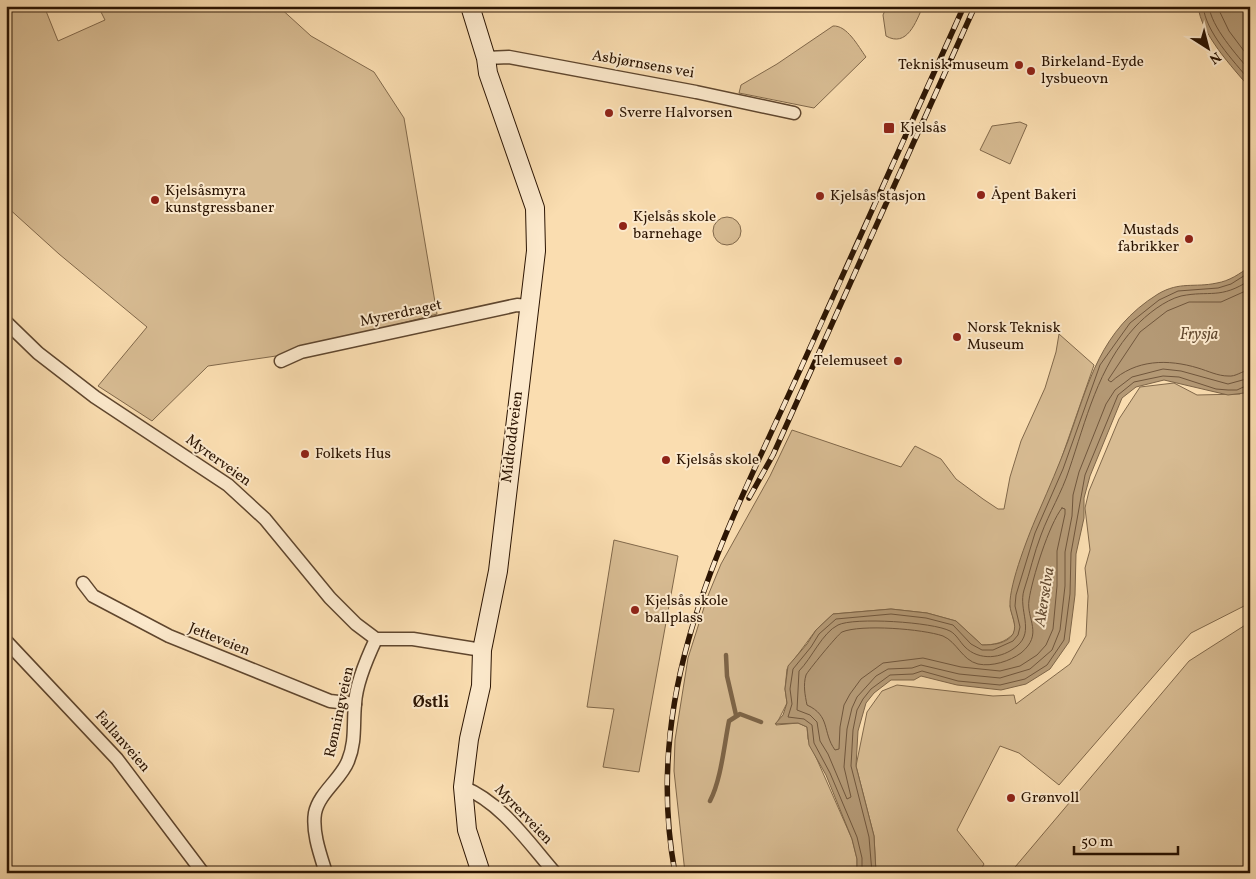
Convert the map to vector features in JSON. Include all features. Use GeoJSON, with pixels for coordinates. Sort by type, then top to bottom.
{"type":"FeatureCollection","features":[{"type":"Feature","properties":{"kind":"street","name":"Midtoddveien"},"geometry":{"type":"LineString","coordinates":[[470,6],[486,58],[488,74],[535,208],[536,251],[498,571],[482,650],[480,686],[469,739],[463,787],[467,830],[482,873]]}},
{"type":"Feature","properties":{"kind":"street","name":"Asbjørnsens vei"},"geometry":{"type":"LineString","coordinates":[[486,58],[516,58],[696,92],[794,113]]}},
{"type":"Feature","properties":{"kind":"street","name":"Myrerdraget"},"geometry":{"type":"LineString","coordinates":[[281,361],[301,352],[382,334],[517,306],[530,306]]}},
{"type":"Feature","properties":{"kind":"street","name":"Myrerveien"},"geometry":{"type":"LineString","coordinates":[[6,322],[38,352],[95,398],[228,485],[265,518],[330,598],[356,624],[376,639]]}},
{"type":"Feature","properties":{"kind":"street","name":"Jetteveien"},"geometry":{"type":"LineString","coordinates":[[83,583],[93,596],[168,636],[330,701],[355,704]]}},
{"type":"Feature","properties":{"kind":"street"},"geometry":{"type":"LineString","coordinates":[[376,639],[413,639],[482,650]]}},
{"type":"Feature","properties":{"kind":"street","name":"Rønningveien"},"geometry":{"type":"LineString","coordinates":[[326,873],[318,845],[315,812],[318,804],[348,762],[355,735],[355,704],[369,655],[376,639]]}},
{"type":"Feature","properties":{"kind":"street","name":"Fallanveien"},"geometry":{"type":"LineString","coordinates":[[6,641],[117,759],[202,873]]}},
{"type":"Feature","properties":{"kind":"street","name":"Myrerveien"},"geometry":{"type":"LineString","coordinates":[[463,787],[482,795],[502,813],[555,873]]}},
{"type":"Feature","properties":{"kind":"shaded area"},"geometry":{"type":"Polygon","coordinates":[[[6,6],[44,6],[58,41],[105,20],[98,6],[278,6],[311,36],[374,72],[404,118],[437,314],[276,356],[208,366],[152,421],[98,386],[147,327],[59,254],[6,206],[6,6]]]}},
{"type":"Feature","properties":{"kind":"shaded area"},"geometry":{"type":"Polygon","coordinates":[[[887,6],[923,6],[910,32],[900,39],[893,39],[886,36],[883,15],[887,6]]]}},
{"type":"Feature","properties":{"kind":"shaded area"},"geometry":{"type":"Polygon","coordinates":[[[833,26],[847,32],[866,57],[814,108],[739,93],[741,85],[777,64],[833,26]]]}},
{"type":"Feature","properties":{"kind":"shaded area"},"geometry":{"type":"Polygon","coordinates":[[[1020,122],[1027,125],[1010,164],[980,150],[992,126],[1020,122]]]}},
{"type":"Feature","properties":{"kind":"shaded area"},"geometry":{"type":"Polygon","coordinates":[[[727,217],[737,221],[741,231],[737,241],[727,245],[717,241],[713,231],[717,221],[727,217]]]}},
{"type":"Feature","properties":{"kind":"shaded area"},"geometry":{"type":"Polygon","coordinates":[[[1059,334],[1094,365],[1010,606],[1015,626],[1014,633],[999,643],[982,645],[956,621],[927,613],[891,609],[833,614],[816,630],[787,669],[785,689],[787,703],[776,725],[798,723],[807,727],[808,739],[852,839],[857,859],[857,873],[685,873],[674,771],[675,740],[688,658],[707,598],[721,564],[770,476],[792,430],[901,467],[915,446],[941,459],[956,479],[998,509],[1004,509],[1010,477],[1021,441],[1045,388],[1056,352],[1059,334]]]}},
{"type":"Feature","properties":{"kind":"shaded area"},"geometry":{"type":"Polygon","coordinates":[[[1174,383],[1197,395],[1240,394],[1250,386],[1250,603],[1191,633],[1059,785],[1019,753],[1000,746],[957,830],[984,864],[979,873],[876,873],[874,836],[856,766],[867,712],[882,691],[897,685],[993,696],[1014,695],[1016,704],[1070,664],[1086,636],[1088,596],[1085,568],[1090,550],[1085,508],[1089,491],[1119,419],[1140,387],[1174,383]]]}},
{"type":"Feature","properties":{"kind":"shaded area"},"geometry":{"type":"Polygon","coordinates":[[[614,540],[678,556],[639,772],[603,767],[614,709],[587,707],[614,540]]]}},
{"type":"Feature","properties":{"kind":"shaded area"},"geometry":{"type":"Polygon","coordinates":[[[1250,622],[1250,873],[1010,873],[1189,661],[1250,622]]]}},
{"type":"Feature","properties":{"kind":"water"},"geometry":{"type":"Polygon","coordinates":[[[1198,6],[1250,6],[1250,88],[1211,39],[1200,17],[1198,6]]]}},
{"type":"Feature","properties":{"kind":"water","name":"Frysja"},"geometry":{"type":"Polygon","coordinates":[[[1250,266],[1250,388],[1244,393],[1228,395],[1164,380],[1136,387],[1122,398],[1090,476],[1084,498],[1084,518],[1076,554],[1075,595],[1069,642],[1050,669],[1026,684],[1001,690],[957,685],[921,676],[914,680],[891,680],[874,693],[866,703],[858,731],[856,766],[874,836],[876,872],[857,873],[857,859],[852,839],[826,775],[809,745],[807,727],[798,723],[775,724],[783,715],[787,703],[785,689],[788,666],[816,630],[833,614],[891,609],[927,613],[956,621],[982,645],[990,645],[1007,640],[1013,634],[1015,627],[1010,605],[1013,584],[1021,558],[1065,450],[1090,378],[1110,341],[1122,324],[1138,308],[1158,294],[1180,286],[1221,282],[1234,277],[1250,266]]]}},
{"type":"Feature","properties":{"kind":"waterway"},"geometry":{"type":"LineString","coordinates":[[726,655],[727,676],[736,715]]}},
{"type":"Feature","properties":{"kind":"waterway"},"geometry":{"type":"LineString","coordinates":[[710,801],[720,773],[729,721],[740,714],[761,722]]}},
{"type":"Feature","properties":{"kind":"tram line"},"geometry":{"type":"LineString","coordinates":[[481,6],[503,11],[520,6]]}},
{"type":"Feature","properties":{"kind":"railway"},"geometry":{"type":"LineString","coordinates":[[675,873],[667,802],[670,733],[682,667],[700,602],[751,476],[964,6]]}},
{"type":"Feature","properties":{"kind":"railway"},"geometry":{"type":"LineString","coordinates":[[749,498],[773,455],[975,6]]}},
{"type":"Feature","properties":{"kind":"place","name":"Teknisk museum"},"geometry":{"type":"Point","coordinates":[1019,65]}},
{"type":"Feature","properties":{"kind":"place","name":"Birkeland-Eyde lysbueovn"},"geometry":{"type":"Point","coordinates":[1031,71]}},
{"type":"Feature","properties":{"kind":"place","name":"Sverre Halvorsen"},"geometry":{"type":"Point","coordinates":[609,113]}},
{"type":"Feature","properties":{"kind":"place","name":"Kjelsås"},"geometry":{"type":"Point","coordinates":[889,128]}},
{"type":"Feature","properties":{"kind":"place","name":"Åpent Bakeri"},"geometry":{"type":"Point","coordinates":[981,195]}},
{"type":"Feature","properties":{"kind":"place","name":"Kjelsås stasjon"},"geometry":{"type":"Point","coordinates":[820,196]}},
{"type":"Feature","properties":{"kind":"place","name":"Kjelsåsmyra kunstgressbaner"},"geometry":{"type":"Point","coordinates":[155,200]}},
{"type":"Feature","properties":{"kind":"place","name":"Kjelsås skole barnehage"},"geometry":{"type":"Point","coordinates":[623,226]}},
{"type":"Feature","properties":{"kind":"place","name":"Mustads fabrikker"},"geometry":{"type":"Point","coordinates":[1189,239]}},
{"type":"Feature","properties":{"kind":"place","name":"Norsk Teknisk Museum"},"geometry":{"type":"Point","coordinates":[957,337]}},
{"type":"Feature","properties":{"kind":"place","name":"Telemuseet"},"geometry":{"type":"Point","coordinates":[898,361]}},
{"type":"Feature","properties":{"kind":"place","name":"Folkets Hus"},"geometry":{"type":"Point","coordinates":[305,454]}},
{"type":"Feature","properties":{"kind":"place","name":"Kjelsås skole"},"geometry":{"type":"Point","coordinates":[666,460]}},
{"type":"Feature","properties":{"kind":"place","name":"Kjelsås skole ballplass"},"geometry":{"type":"Point","coordinates":[635,610]}},
{"type":"Feature","properties":{"kind":"place","name":"Grønvoll"},"geometry":{"type":"Point","coordinates":[1011,798]}},
{"type":"Feature","properties":{"kind":"district","name":"Østli"},"geometry":{"type":"Point","coordinates":[431,703]}},
{"type":"Feature","properties":{"kind":"water label","name":"Akerselva"},"geometry":{"type":"Point","coordinates":[1045,597]}}]}
